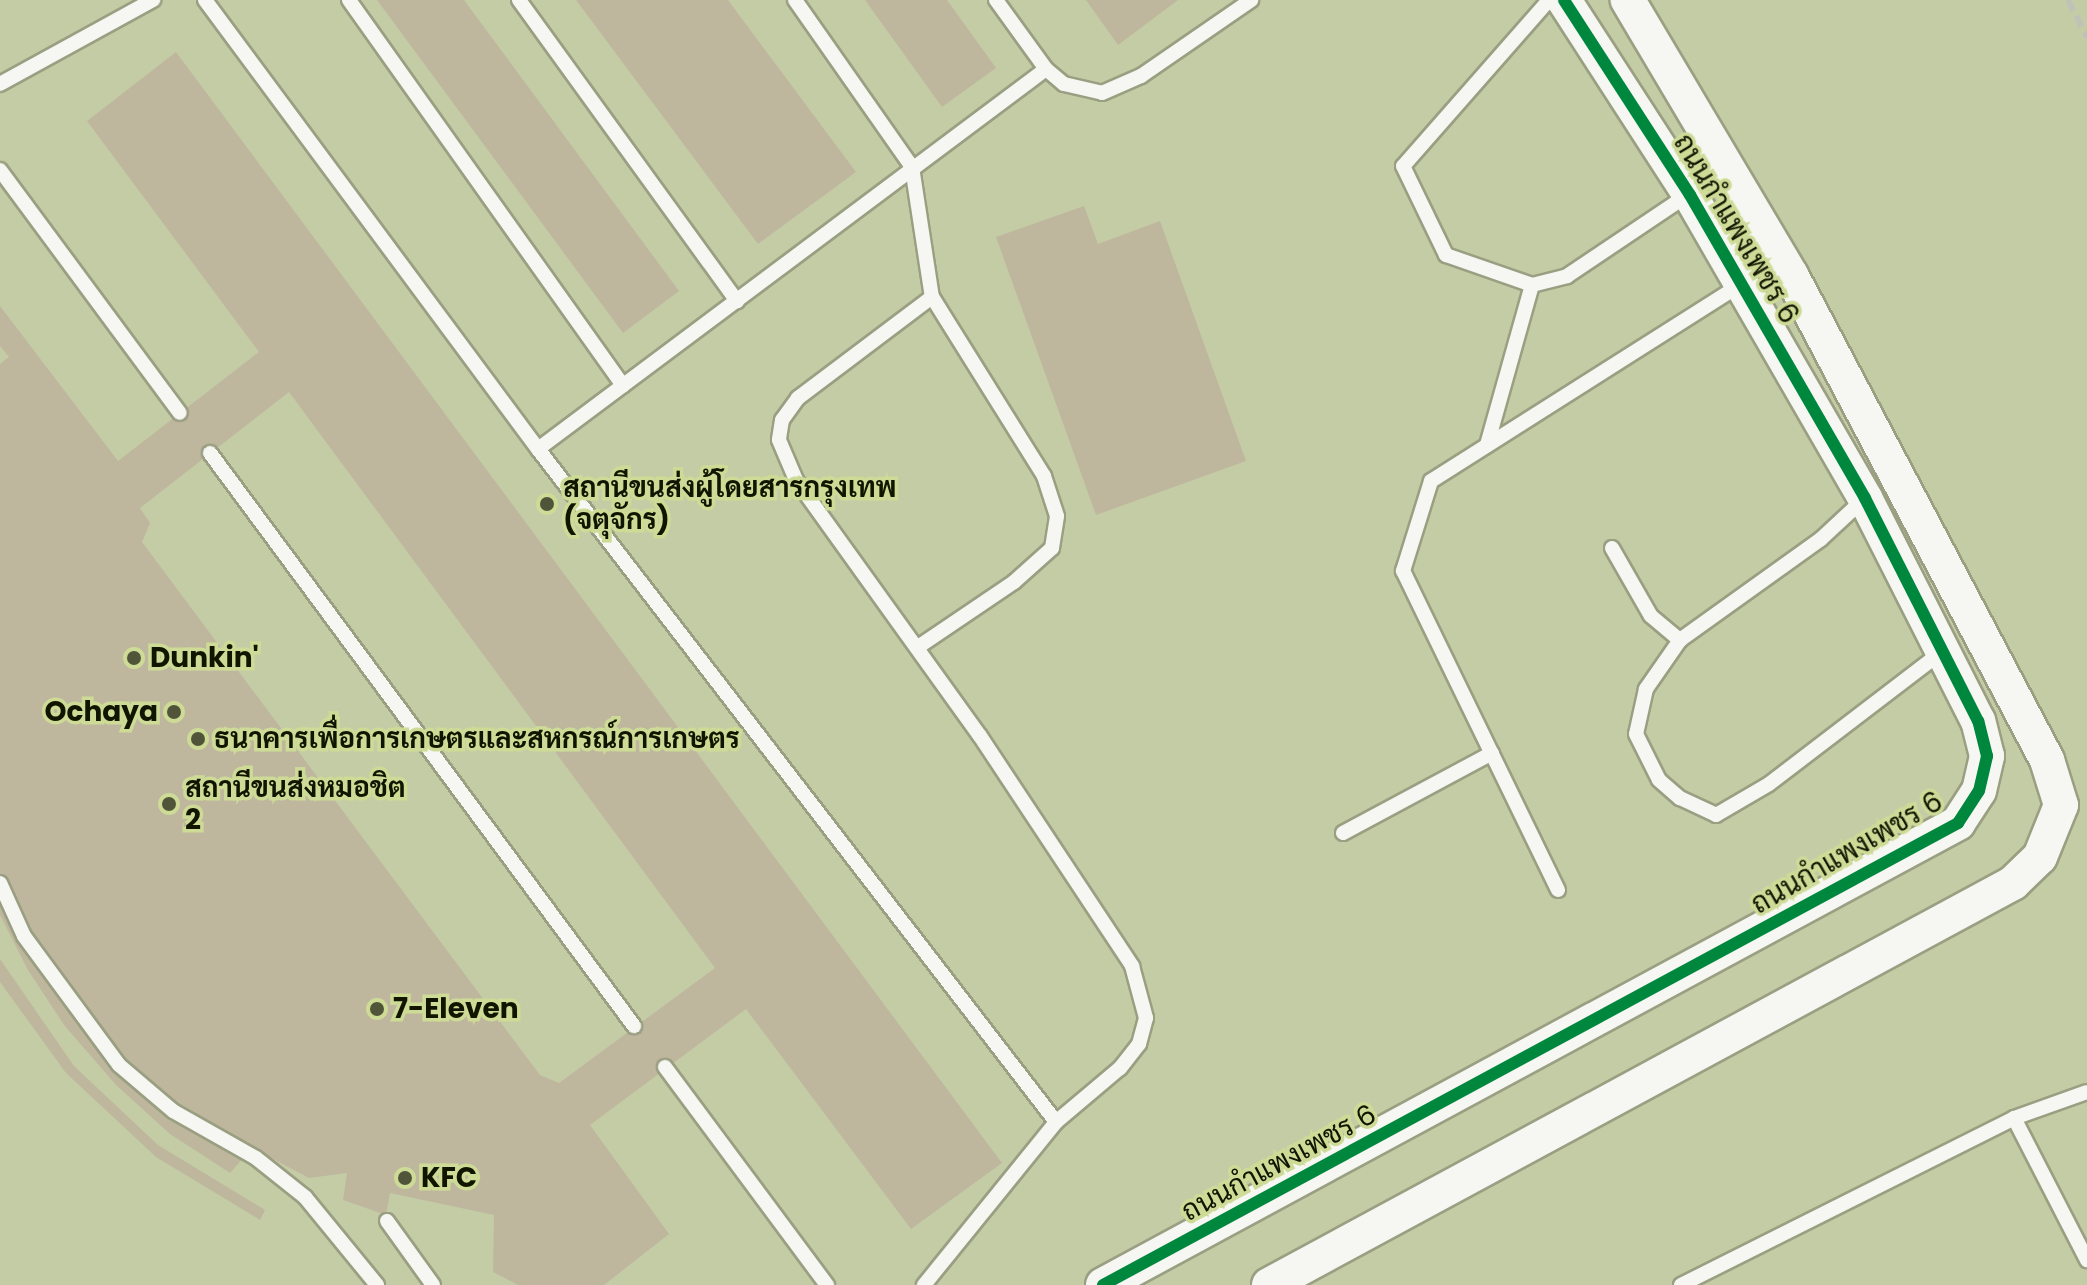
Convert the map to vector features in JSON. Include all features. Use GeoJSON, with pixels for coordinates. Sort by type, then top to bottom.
{"type":"FeatureCollection","features":[{"type":"Feature","properties":{"kind":"street","name":"ถนนกำแพงเพชร 6"},"geometry":{"type":"LineString","coordinates":[[1103,1285],[1958,823],[1979,791],[1987,756],[1978,721],[1865,498],[1690,195],[1564,0]]}},
{"type":"Feature","properties":{"kind":"street","name":"ถนนกำแพงเพชร 6"},"geometry":{"type":"LineString","coordinates":[[1269,1285],[1942,925],[2013,883],[2040,857],[2061,805],[2047,760],[1791,275],[1628,0]]}},
{"type":"Feature","properties":{"kind":"lane"},"geometry":{"type":"LineString","coordinates":[[0,84],[153,0]]}},
{"type":"Feature","properties":{"kind":"lane"},"geometry":{"type":"LineString","coordinates":[[205,0],[538,449],[1056,1122]]}},
{"type":"Feature","properties":{"kind":"lane"},"geometry":{"type":"LineString","coordinates":[[349,0],[623,385]]}},
{"type":"Feature","properties":{"kind":"lane"},"geometry":{"type":"LineString","coordinates":[[519,0],[737,301]]}},
{"type":"Feature","properties":{"kind":"lane"},"geometry":{"type":"LineString","coordinates":[[795,0],[912,167],[932,297],[1044,476],[1057,516],[1052,548],[1014,582],[918,647]]}},
{"type":"Feature","properties":{"kind":"lane"},"geometry":{"type":"LineString","coordinates":[[996,0],[1046,69],[1083,91],[1122,87],[1251,0]]}},
{"type":"Feature","properties":{"kind":"lane"},"geometry":{"type":"LineString","coordinates":[[1549,0],[1403,166],[1446,255],[1532,285],[1567,276],[1728,168]]}},
{"type":"Feature","properties":{"kind":"lane"},"geometry":{"type":"LineString","coordinates":[[538,449],[1046,69]]}},
{"type":"Feature","properties":{"kind":"lane"},"geometry":{"type":"LineString","coordinates":[[0,170],[180,413]]}},
{"type":"Feature","properties":{"kind":"lane"},"geometry":{"type":"LineString","coordinates":[[1558,890],[1403,571],[1431,481],[1743,284]]}},
{"type":"Feature","properties":{"kind":"lane"},"geometry":{"type":"LineString","coordinates":[[1487,445],[1532,285]]}},
{"type":"Feature","properties":{"kind":"lane"},"geometry":{"type":"LineString","coordinates":[[924,1285],[1056,1122],[1120,1068],[1139,1044],[1146,1018],[1132,966],[918,647],[796,480],[779,440],[782,420],[798,398],[932,297]]}},
{"type":"Feature","properties":{"kind":"lane"},"geometry":{"type":"LineString","coordinates":[[210,453],[634,1026]]}},
{"type":"Feature","properties":{"kind":"lane"},"geometry":{"type":"LineString","coordinates":[[1865,498],[1821,539],[1680,640],[1646,689],[1636,734],[1659,780],[1680,798],[1716,815],[1769,784],[1944,649]]}},
{"type":"Feature","properties":{"kind":"lane"},"geometry":{"type":"LineString","coordinates":[[1612,548],[1651,616],[1680,640]]}},
{"type":"Feature","properties":{"kind":"lane"},"geometry":{"type":"LineString","coordinates":[[1343,833],[1492,753]]}},
{"type":"Feature","properties":{"kind":"lane"},"geometry":{"type":"LineString","coordinates":[[0,883],[24,936],[119,1065],[173,1111],[256,1158],[305,1197],[377,1285]]}},
{"type":"Feature","properties":{"kind":"lane"},"geometry":{"type":"LineString","coordinates":[[665,1067],[827,1285]]}},
{"type":"Feature","properties":{"kind":"lane"},"geometry":{"type":"LineString","coordinates":[[1681,1285],[2014,1118],[2087,1092]]}},
{"type":"Feature","properties":{"kind":"lane"},"geometry":{"type":"LineString","coordinates":[[2014,1118],[2087,1260]]}},
{"type":"Feature","properties":{"kind":"lane"},"geometry":{"type":"LineString","coordinates":[[387,1221],[433,1285]]}},
{"type":"Feature","properties":{"kind":"building"},"geometry":{"type":"Polygon","coordinates":[[[377,0],[464,0],[679,291],[623,333],[377,0]]]}},
{"type":"Feature","properties":{"kind":"building"},"geometry":{"type":"Polygon","coordinates":[[[576,0],[728,0],[856,172],[758,244],[576,0]]]}},
{"type":"Feature","properties":{"kind":"building"},"geometry":{"type":"Polygon","coordinates":[[[865,0],[947,0],[996,68],[942,107],[865,0]]]}},
{"type":"Feature","properties":{"kind":"building"},"geometry":{"type":"Polygon","coordinates":[[[1086,0],[1178,0],[1118,45],[1086,0]]]}},
{"type":"Feature","properties":{"kind":"building"},"geometry":{"type":"Polygon","coordinates":[[[176,52],[1002,1163],[911,1229],[746,1009],[590,1125],[669,1234],[604,1285],[518,1285],[493,1272],[494,1215],[390,1193],[386,1215],[343,1200],[347,1173],[309,1178],[252,1148],[230,1173],[170,1134],[116,1085],[64,1025],[28,970],[0,915],[0,364],[9,357],[0,346],[0,306],[118,461],[259,352],[87,121],[176,52]],[[289,392],[140,508],[150,523],[142,542],[540,1075],[559,1083],[715,968],[289,392]]]}},
{"type":"Feature","properties":{"kind":"building"},"geometry":{"type":"Polygon","coordinates":[[[1084,206],[1098,244],[1160,221],[1246,461],[1096,515],[996,237],[1084,206]]]}},
{"type":"Feature","properties":{"kind":"building"},"geometry":{"type":"Polygon","coordinates":[[[0,959],[74,1066],[158,1145],[265,1210],[260,1220],[156,1157],[66,1073],[0,982],[0,959]]]}},
{"type":"Feature","properties":{"kind":"railway"},"geometry":{"type":"LineString","coordinates":[[2068,0],[2087,37]]}},
{"type":"Feature","properties":{"kind":"cycle path"},"geometry":{"type":"LineString","coordinates":[[1103,1285],[1958,823],[1979,791],[1987,756],[1978,721],[1865,498],[1690,195],[1564,0]]}},
{"type":"Feature","properties":{"kind":"place","name":"สถานีขนส่งผู้โดยสารกรุงเทพ (จตุจักร)"},"geometry":{"type":"Point","coordinates":[547,504]}},
{"type":"Feature","properties":{"kind":"place","name":"Dunkin'"},"geometry":{"type":"Point","coordinates":[134,658]}},
{"type":"Feature","properties":{"kind":"place","name":"Ochaya"},"geometry":{"type":"Point","coordinates":[174,712]}},
{"type":"Feature","properties":{"kind":"place","name":"ธนาคารเพื่อการเกษตรและสหกรณ์การเกษตร"},"geometry":{"type":"Point","coordinates":[198,739]}},
{"type":"Feature","properties":{"kind":"place","name":"สถานีขนส่งหมอชิต 2"},"geometry":{"type":"Point","coordinates":[169,804]}},
{"type":"Feature","properties":{"kind":"place","name":"7-Eleven"},"geometry":{"type":"Point","coordinates":[377,1009]}},
{"type":"Feature","properties":{"kind":"place","name":"KFC"},"geometry":{"type":"Point","coordinates":[405,1178]}}]}
